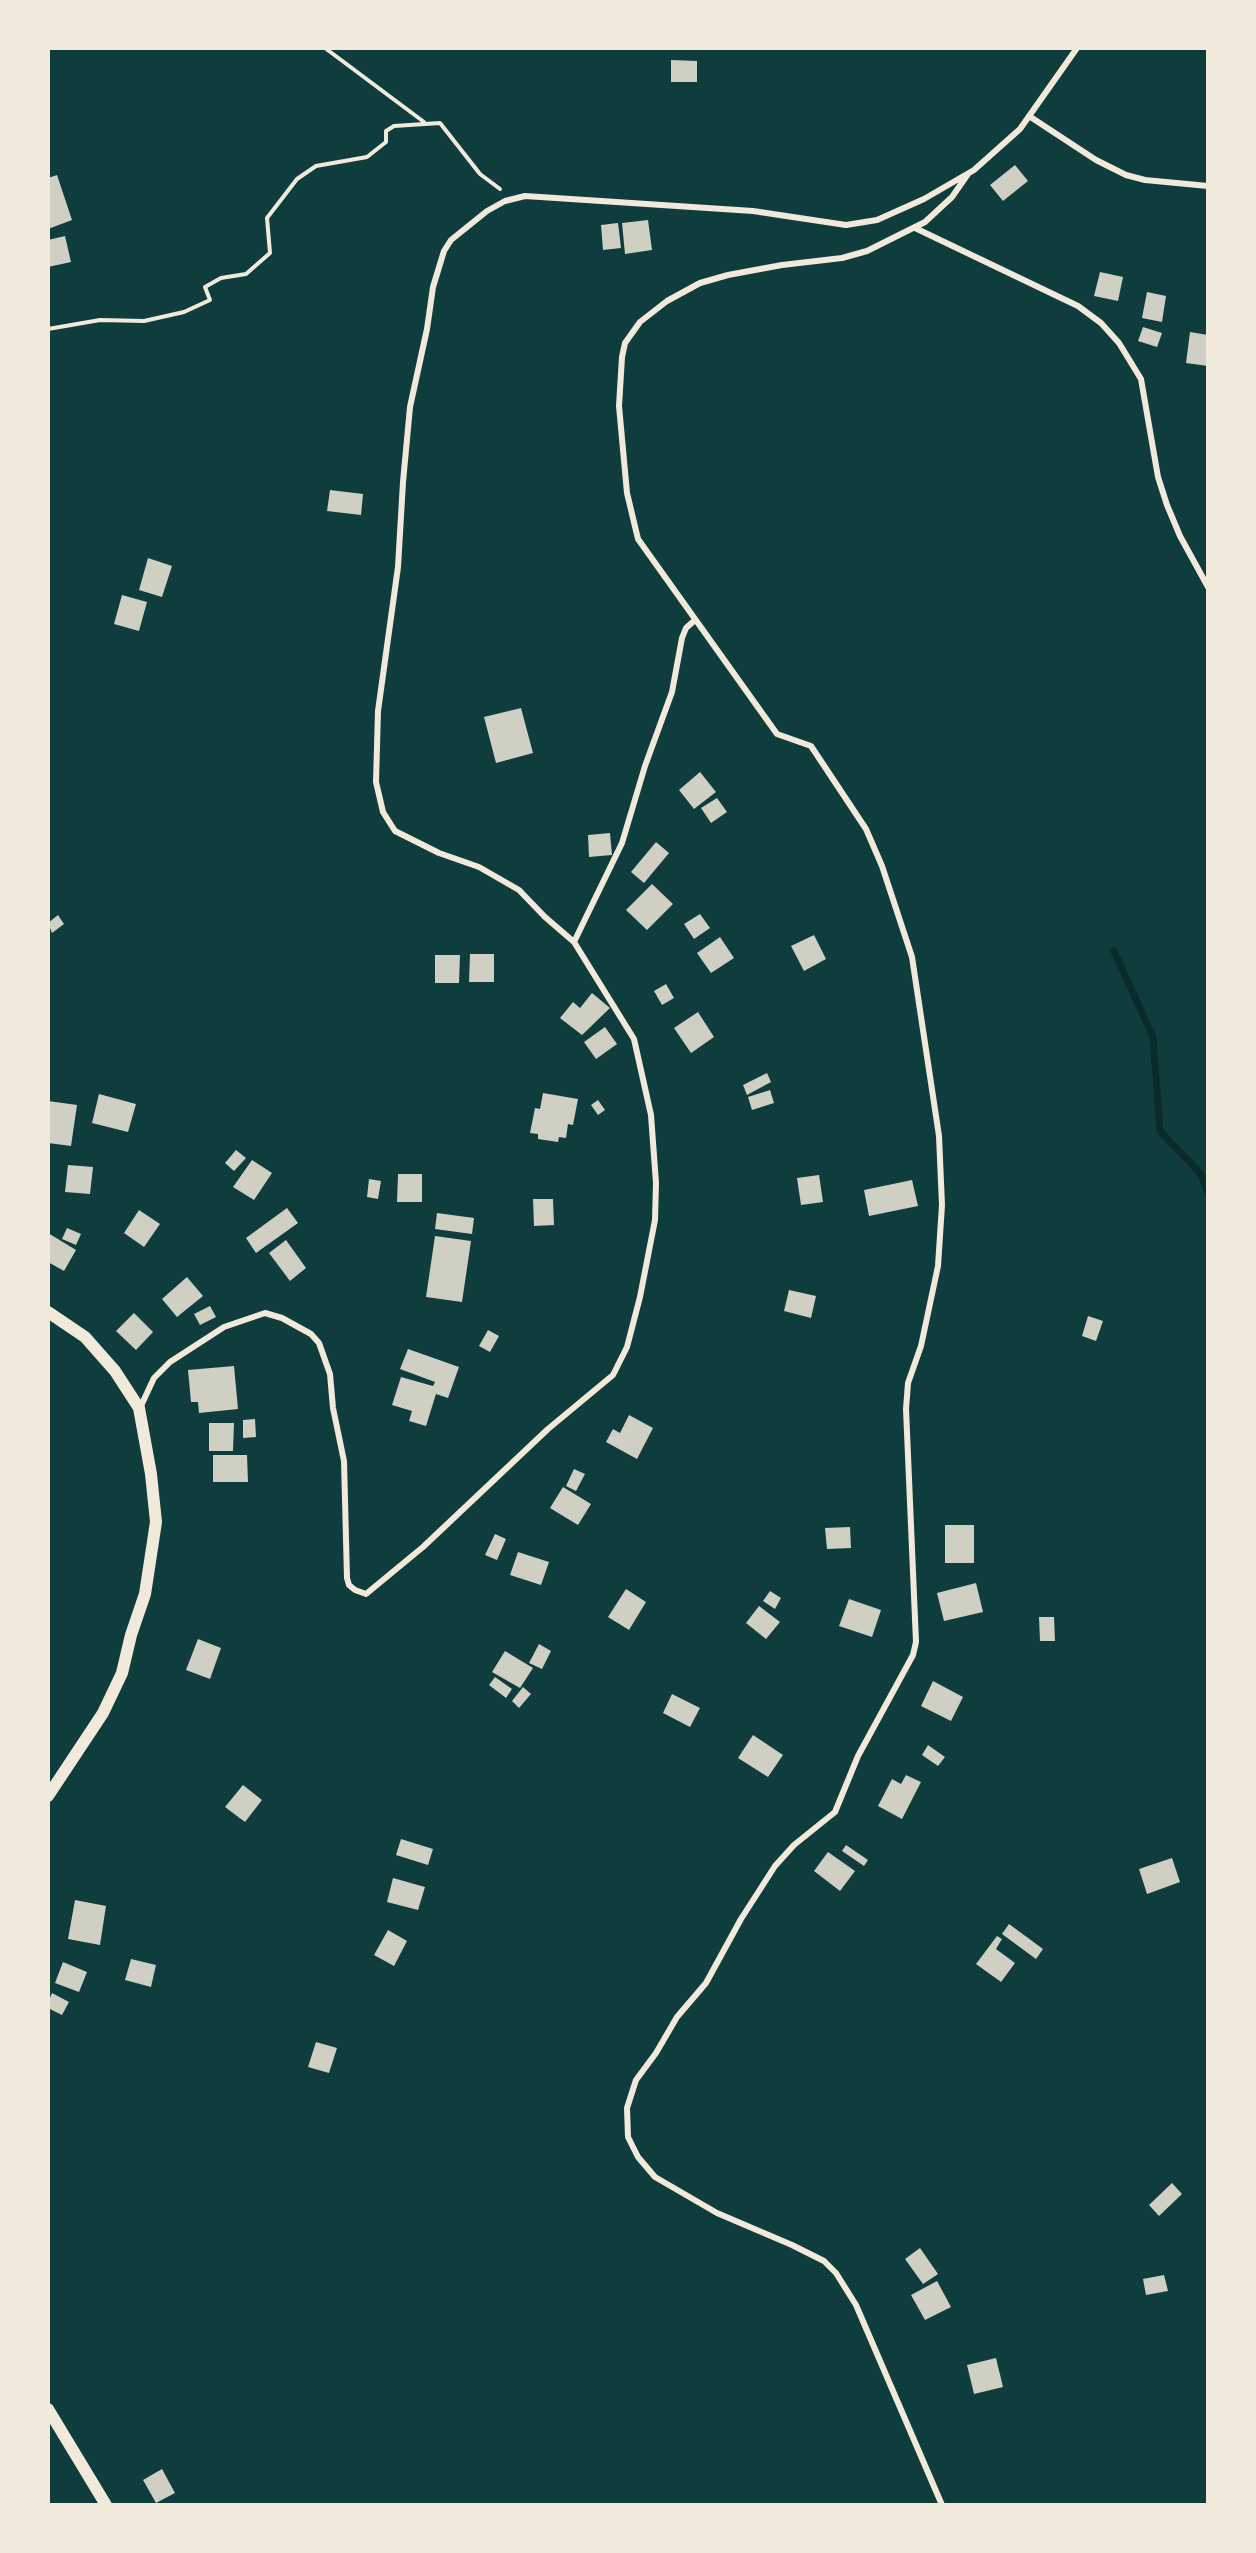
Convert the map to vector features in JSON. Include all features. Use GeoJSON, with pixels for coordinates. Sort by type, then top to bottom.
{"type":"FeatureCollection","features":[{"type":"Feature","properties":{"kind":"main road"},"geometry":{"type":"LineString","coordinates":[[48,1312],[85,1337],[115,1371],[139,1408],[152,1474],[156,1522],[145,1594],[130,1635],[122,1674],[103,1713],[48,1796]]}},
{"type":"Feature","properties":{"kind":"main road"},"geometry":{"type":"LineString","coordinates":[[48,2409],[106,2505]]}},
{"type":"Feature","properties":{"kind":"street"},"geometry":{"type":"LineString","coordinates":[[139,1408],[154,1378],[170,1362],[224,1327],[265,1313],[282,1318],[311,1334],[319,1343],[330,1374],[333,1408],[344,1461],[347,1578],[355,1590],[366,1594],[423,1547],[548,1429],[613,1375],[627,1347],[640,1297],[655,1220],[656,1183],[651,1125],[634,1039],[574,942],[545,918],[519,890],[479,867],[439,853],[395,831],[383,812],[376,782],[378,711],[399,567],[403,482],[410,407],[439,262],[451,240],[487,212],[513,198],[525,196],[753,211],[846,225],[864,224],[933,195],[968,174],[1020,129],[1077,48]]}},
{"type":"Feature","properties":{"kind":"street"},"geometry":{"type":"LineString","coordinates":[[1029,116],[1095,160],[1126,175],[1144,180],[1208,186]]}},
{"type":"Feature","properties":{"kind":"street"},"geometry":{"type":"LineString","coordinates":[[942,2505],[856,2305],[836,2272],[803,2250],[717,2213],[655,2177],[638,2157],[628,2137],[627,2108],[636,2080],[656,2053],[677,2017],[706,1983],[741,1919],[775,1866],[794,1845],[835,1812],[858,1756],[913,1655],[916,1642],[906,1409],[908,1383],[921,1346],[938,1266],[942,1205],[939,1136],[912,957],[878,856],[866,829],[811,746],[777,734],[644,550],[636,535],[630,512],[619,406],[622,357],[628,337],[653,311],[680,293],[700,283],[755,269],[842,258],[867,251],[915,228],[952,197],[968,174]]}},
{"type":"Feature","properties":{"kind":"street"},"geometry":{"type":"LineString","coordinates":[[915,228],[1078,306],[1101,323],[1119,343],[1141,379],[1158,477],[1167,505],[1180,536],[1208,587]]}},
{"type":"Feature","properties":{"kind":"street"},"geometry":{"type":"LineString","coordinates":[[574,942],[622,843],[645,766],[672,692],[685,631],[695,620]]}},
{"type":"Feature","properties":{"kind":"path"},"geometry":{"type":"LineString","coordinates":[[325,48],[424,122]]}},
{"type":"Feature","properties":{"kind":"path"},"geometry":{"type":"LineString","coordinates":[[48,329],[100,320],[144,321],[184,312],[210,300],[205,287],[221,278],[246,274],[270,253],[267,218],[297,179],[316,166],[367,157],[386,142],[386,131],[394,126],[424,122],[440,123],[480,174],[513,198]]}},
{"type":"Feature","properties":{"kind":"building"},"geometry":{"type":"Polygon","coordinates":[[[671,60],[697,61],[697,82],[671,82],[671,60]]]}},
{"type":"Feature","properties":{"kind":"building"},"geometry":{"type":"Polygon","coordinates":[[[1015,165],[1028,181],[1003,201],[990,185],[1015,165]]]}},
{"type":"Feature","properties":{"kind":"building"},"geometry":{"type":"Polygon","coordinates":[[[57,175],[72,220],[48,229],[48,178],[57,175]]]}},
{"type":"Feature","properties":{"kind":"building"},"geometry":{"type":"Polygon","coordinates":[[[648,220],[652,250],[625,254],[622,223],[648,220]]]}},
{"type":"Feature","properties":{"kind":"building"},"geometry":{"type":"Polygon","coordinates":[[[618,223],[621,248],[603,250],[601,225],[618,223]]]}},
{"type":"Feature","properties":{"kind":"building"},"geometry":{"type":"Polygon","coordinates":[[[65,236],[71,262],[48,267],[48,240],[65,236]]]}},
{"type":"Feature","properties":{"kind":"building"},"geometry":{"type":"Polygon","coordinates":[[[1100,272],[1123,277],[1118,301],[1094,296],[1100,272]]]}},
{"type":"Feature","properties":{"kind":"building"},"geometry":{"type":"Polygon","coordinates":[[[1147,292],[1166,296],[1162,322],[1142,318],[1147,292]]]}},
{"type":"Feature","properties":{"kind":"building"},"geometry":{"type":"Polygon","coordinates":[[[1143,327],[1162,333],[1157,347],[1138,341],[1143,327]]]}},
{"type":"Feature","properties":{"kind":"building"},"geometry":{"type":"Polygon","coordinates":[[[1190,332],[1208,335],[1208,366],[1186,363],[1190,332]]]}},
{"type":"Feature","properties":{"kind":"building"},"geometry":{"type":"Polygon","coordinates":[[[330,490],[363,494],[361,515],[327,511],[330,490]]]}},
{"type":"Feature","properties":{"kind":"building"},"geometry":{"type":"Polygon","coordinates":[[[148,558],[172,566],[162,597],[139,590],[148,558]]]}},
{"type":"Feature","properties":{"kind":"building"},"geometry":{"type":"Polygon","coordinates":[[[122,595],[147,602],[139,631],[114,624],[122,595]]]}},
{"type":"Feature","properties":{"kind":"building"},"geometry":{"type":"Polygon","coordinates":[[[521,708],[533,753],[496,763],[484,717],[521,708]]]}},
{"type":"Feature","properties":{"kind":"building"},"geometry":{"type":"Polygon","coordinates":[[[700,772],[716,792],[694,809],[679,790],[700,772]]]}},
{"type":"Feature","properties":{"kind":"building"},"geometry":{"type":"Polygon","coordinates":[[[717,798],[727,812],[711,823],[701,808],[717,798]]]}},
{"type":"Feature","properties":{"kind":"building"},"geometry":{"type":"Polygon","coordinates":[[[610,833],[612,855],[589,857],[588,835],[610,833]]]}},
{"type":"Feature","properties":{"kind":"building"},"geometry":{"type":"Polygon","coordinates":[[[656,842],[669,853],[644,883],[631,872],[656,842]]]}},
{"type":"Feature","properties":{"kind":"building"},"geometry":{"type":"Polygon","coordinates":[[[652,884],[673,904],[647,930],[626,910],[652,884]]]}},
{"type":"Feature","properties":{"kind":"building"},"geometry":{"type":"Polygon","coordinates":[[[700,914],[710,928],[694,939],[684,924],[700,914]]]}},
{"type":"Feature","properties":{"kind":"building"},"geometry":{"type":"Polygon","coordinates":[[[58,915],[64,924],[52,933],[48,923],[58,915]]]}},
{"type":"Feature","properties":{"kind":"building"},"geometry":{"type":"Polygon","coordinates":[[[814,935],[826,959],[804,971],[791,946],[814,935]]]}},
{"type":"Feature","properties":{"kind":"building"},"geometry":{"type":"Polygon","coordinates":[[[720,937],[734,958],[711,973],[697,953],[720,937]]]}},
{"type":"Feature","properties":{"kind":"building"},"geometry":{"type":"Polygon","coordinates":[[[470,954],[494,954],[494,982],[469,982],[470,954]]]}},
{"type":"Feature","properties":{"kind":"building"},"geometry":{"type":"Polygon","coordinates":[[[435,955],[460,955],[459,983],[435,983],[435,955]]]}},
{"type":"Feature","properties":{"kind":"building"},"geometry":{"type":"Polygon","coordinates":[[[666,984],[674,998],[662,1005],[654,991],[666,984]]]}},
{"type":"Feature","properties":{"kind":"building"},"geometry":{"type":"Polygon","coordinates":[[[592,993],[610,1008],[582,1035],[560,1018],[573,1002],[580,1008],[592,993]]]}},
{"type":"Feature","properties":{"kind":"building"},"geometry":{"type":"Polygon","coordinates":[[[698,1012],[714,1037],[691,1053],[674,1028],[698,1012]]]}},
{"type":"Feature","properties":{"kind":"building"},"geometry":{"type":"Polygon","coordinates":[[[605,1027],[617,1044],[596,1059],[584,1042],[605,1027]]]}},
{"type":"Feature","properties":{"kind":"building"},"geometry":{"type":"Polygon","coordinates":[[[767,1073],[771,1082],[747,1095],[743,1085],[767,1073]]]}},
{"type":"Feature","properties":{"kind":"building"},"geometry":{"type":"Polygon","coordinates":[[[770,1090],[774,1103],[752,1110],[748,1097],[770,1090]]]}},
{"type":"Feature","properties":{"kind":"building"},"geometry":{"type":"Polygon","coordinates":[[[543,1093],[578,1099],[573,1125],[568,1124],[566,1138],[559,1137],[558,1142],[538,1139],[538,1134],[530,1133],[535,1108],[540,1109],[543,1093]]]}},
{"type":"Feature","properties":{"kind":"building"},"geometry":{"type":"Polygon","coordinates":[[[99,1094],[136,1104],[128,1132],[92,1123],[99,1094]]]}},
{"type":"Feature","properties":{"kind":"building"},"geometry":{"type":"Polygon","coordinates":[[[598,1100],[605,1110],[598,1115],[591,1105],[598,1100]]]}},
{"type":"Feature","properties":{"kind":"building"},"geometry":{"type":"Polygon","coordinates":[[[48,1101],[77,1105],[71,1146],[48,1143],[48,1101]]]}},
{"type":"Feature","properties":{"kind":"building"},"geometry":{"type":"Polygon","coordinates":[[[236,1150],[246,1158],[234,1171],[225,1163],[236,1150]]]}},
{"type":"Feature","properties":{"kind":"building"},"geometry":{"type":"Polygon","coordinates":[[[252,1160],[272,1173],[254,1200],[233,1187],[252,1160]]]}},
{"type":"Feature","properties":{"kind":"building"},"geometry":{"type":"Polygon","coordinates":[[[68,1165],[93,1167],[90,1194],[65,1192],[68,1165]]]}},
{"type":"Feature","properties":{"kind":"building"},"geometry":{"type":"Polygon","coordinates":[[[398,1174],[422,1174],[422,1202],[397,1202],[398,1174]]]}},
{"type":"Feature","properties":{"kind":"building"},"geometry":{"type":"Polygon","coordinates":[[[819,1175],[823,1202],[801,1205],[797,1178],[819,1175]]]}},
{"type":"Feature","properties":{"kind":"building"},"geometry":{"type":"Polygon","coordinates":[[[369,1179],[381,1181],[378,1199],[367,1197],[369,1179]]]}},
{"type":"Feature","properties":{"kind":"building"},"geometry":{"type":"Polygon","coordinates":[[[912,1180],[918,1206],[869,1216],[864,1190],[912,1180]]]}},
{"type":"Feature","properties":{"kind":"building"},"geometry":{"type":"Polygon","coordinates":[[[533,1199],[553,1199],[554,1225],[534,1226],[533,1199]]]}},
{"type":"Feature","properties":{"kind":"building"},"geometry":{"type":"Polygon","coordinates":[[[287,1208],[298,1223],[256,1253],[246,1238],[287,1208]]]}},
{"type":"Feature","properties":{"kind":"building"},"geometry":{"type":"Polygon","coordinates":[[[139,1210],[160,1224],[144,1247],[124,1233],[139,1210]]]}},
{"type":"Feature","properties":{"kind":"building"},"geometry":{"type":"Polygon","coordinates":[[[437,1213],[474,1218],[472,1234],[435,1229],[437,1213]]]}},
{"type":"Feature","properties":{"kind":"building"},"geometry":{"type":"Polygon","coordinates":[[[67,1228],[81,1234],[76,1245],[62,1239],[67,1228]]]}},
{"type":"Feature","properties":{"kind":"building"},"geometry":{"type":"Polygon","coordinates":[[[48,1233],[76,1250],[64,1271],[48,1262],[48,1233]]]}},
{"type":"Feature","properties":{"kind":"building"},"geometry":{"type":"Polygon","coordinates":[[[435,1236],[471,1241],[462,1302],[426,1297],[435,1236]]]}},
{"type":"Feature","properties":{"kind":"building"},"geometry":{"type":"Polygon","coordinates":[[[286,1240],[306,1268],[290,1281],[269,1253],[286,1240]]]}},
{"type":"Feature","properties":{"kind":"building"},"geometry":{"type":"Polygon","coordinates":[[[187,1277],[203,1296],[177,1317],[162,1299],[187,1277]]]}},
{"type":"Feature","properties":{"kind":"building"},"geometry":{"type":"Polygon","coordinates":[[[789,1290],[816,1296],[811,1318],[784,1311],[789,1290]]]}},
{"type":"Feature","properties":{"kind":"building"},"geometry":{"type":"Polygon","coordinates":[[[210,1306],[216,1317],[200,1325],[194,1314],[210,1306]]]}},
{"type":"Feature","properties":{"kind":"building"},"geometry":{"type":"Polygon","coordinates":[[[134,1313],[153,1332],[136,1350],[116,1331],[134,1313]]]}},
{"type":"Feature","properties":{"kind":"building"},"geometry":{"type":"Polygon","coordinates":[[[1088,1316],[1103,1321],[1096,1341],[1082,1336],[1088,1316]]]}},
{"type":"Feature","properties":{"kind":"building"},"geometry":{"type":"Polygon","coordinates":[[[488,1330],[499,1336],[490,1352],[479,1346],[488,1330]]]}},
{"type":"Feature","properties":{"kind":"building"},"geometry":{"type":"Polygon","coordinates":[[[408,1349],[459,1367],[448,1398],[436,1394],[426,1426],[409,1421],[412,1411],[392,1405],[401,1377],[433,1386],[435,1382],[400,1369],[408,1349]]]}},
{"type":"Feature","properties":{"kind":"building"},"geometry":{"type":"Polygon","coordinates":[[[234,1366],[238,1409],[199,1413],[198,1402],[191,1402],[188,1370],[234,1366]]]}},
{"type":"Feature","properties":{"kind":"building"},"geometry":{"type":"Polygon","coordinates":[[[629,1415],[653,1428],[637,1459],[606,1442],[613,1429],[620,1433],[629,1415]]]}},
{"type":"Feature","properties":{"kind":"building"},"geometry":{"type":"Polygon","coordinates":[[[255,1419],[256,1437],[243,1438],[243,1420],[255,1419]]]}},
{"type":"Feature","properties":{"kind":"building"},"geometry":{"type":"Polygon","coordinates":[[[209,1423],[234,1423],[233,1451],[209,1451],[209,1423]]]}},
{"type":"Feature","properties":{"kind":"building"},"geometry":{"type":"Polygon","coordinates":[[[213,1455],[247,1455],[248,1482],[213,1482],[213,1455]]]}},
{"type":"Feature","properties":{"kind":"building"},"geometry":{"type":"Polygon","coordinates":[[[574,1469],[585,1474],[576,1491],[566,1486],[574,1469]]]}},
{"type":"Feature","properties":{"kind":"building"},"geometry":{"type":"Polygon","coordinates":[[[563,1487],[591,1504],[578,1525],[550,1508],[563,1487]]]}},
{"type":"Feature","properties":{"kind":"building"},"geometry":{"type":"Polygon","coordinates":[[[945,1525],[974,1525],[974,1563],[945,1563],[945,1525]]]}},
{"type":"Feature","properties":{"kind":"building"},"geometry":{"type":"Polygon","coordinates":[[[850,1527],[851,1548],[827,1549],[825,1528],[850,1527]]]}},
{"type":"Feature","properties":{"kind":"building"},"geometry":{"type":"Polygon","coordinates":[[[495,1534],[506,1539],[497,1560],[485,1555],[495,1534]]]}},
{"type":"Feature","properties":{"kind":"building"},"geometry":{"type":"Polygon","coordinates":[[[518,1552],[549,1562],[541,1585],[510,1575],[518,1552]]]}},
{"type":"Feature","properties":{"kind":"building"},"geometry":{"type":"Polygon","coordinates":[[[976,1583],[983,1612],[944,1621],[937,1593],[976,1583]]]}},
{"type":"Feature","properties":{"kind":"building"},"geometry":{"type":"Polygon","coordinates":[[[626,1589],[646,1602],[629,1630],[608,1617],[626,1589]]]}},
{"type":"Feature","properties":{"kind":"building"},"geometry":{"type":"Polygon","coordinates":[[[770,1591],[781,1598],[775,1609],[763,1601],[770,1591]]]}},
{"type":"Feature","properties":{"kind":"building"},"geometry":{"type":"Polygon","coordinates":[[[849,1599],[881,1610],[872,1637],[839,1626],[849,1599]]]}},
{"type":"Feature","properties":{"kind":"building"},"geometry":{"type":"Polygon","coordinates":[[[759,1606],[780,1622],[766,1639],[746,1623],[759,1606]]]}},
{"type":"Feature","properties":{"kind":"building"},"geometry":{"type":"Polygon","coordinates":[[[1039,1617],[1054,1617],[1055,1641],[1040,1641],[1039,1617]]]}},
{"type":"Feature","properties":{"kind":"building"},"geometry":{"type":"Polygon","coordinates":[[[198,1639],[221,1648],[210,1679],[186,1670],[198,1639]]]}},
{"type":"Feature","properties":{"kind":"building"},"geometry":{"type":"Polygon","coordinates":[[[539,1644],[551,1651],[542,1669],[529,1663],[539,1644]]]}},
{"type":"Feature","properties":{"kind":"building"},"geometry":{"type":"Polygon","coordinates":[[[505,1651],[533,1668],[520,1688],[492,1672],[505,1651]]]}},
{"type":"Feature","properties":{"kind":"building"},"geometry":{"type":"Polygon","coordinates":[[[495,1677],[512,1689],[506,1698],[489,1685],[495,1677]]]}},
{"type":"Feature","properties":{"kind":"building"},"geometry":{"type":"Polygon","coordinates":[[[933,1681],[963,1697],[951,1721],[921,1706],[933,1681]]]}},
{"type":"Feature","properties":{"kind":"building"},"geometry":{"type":"Polygon","coordinates":[[[523,1687],[531,1694],[519,1708],[512,1701],[523,1687]]]}},
{"type":"Feature","properties":{"kind":"building"},"geometry":{"type":"Polygon","coordinates":[[[672,1694],[700,1708],[690,1727],[663,1713],[672,1694]]]}},
{"type":"Feature","properties":{"kind":"building"},"geometry":{"type":"Polygon","coordinates":[[[753,1735],[783,1755],[768,1777],[738,1758],[753,1735]]]}},
{"type":"Feature","properties":{"kind":"building"},"geometry":{"type":"Polygon","coordinates":[[[928,1745],[945,1757],[938,1766],[922,1755],[928,1745]]]}},
{"type":"Feature","properties":{"kind":"building"},"geometry":{"type":"Polygon","coordinates":[[[906,1775],[921,1782],[902,1819],[878,1806],[892,1779],[901,1784],[906,1775]]]}},
{"type":"Feature","properties":{"kind":"building"},"geometry":{"type":"Polygon","coordinates":[[[243,1785],[262,1800],[245,1822],[225,1807],[243,1785]]]}},
{"type":"Feature","properties":{"kind":"building"},"geometry":{"type":"Polygon","coordinates":[[[401,1839],[433,1849],[428,1865],[396,1855],[401,1839]]]}},
{"type":"Feature","properties":{"kind":"building"},"geometry":{"type":"Polygon","coordinates":[[[846,1845],[868,1860],[864,1866],[842,1851],[846,1845]]]}},
{"type":"Feature","properties":{"kind":"building"},"geometry":{"type":"Polygon","coordinates":[[[828,1852],[855,1871],[840,1891],[814,1871],[828,1852]]]}},
{"type":"Feature","properties":{"kind":"building"},"geometry":{"type":"Polygon","coordinates":[[[1172,1858],[1180,1882],[1147,1894],[1139,1869],[1172,1858]]]}},
{"type":"Feature","properties":{"kind":"building"},"geometry":{"type":"Polygon","coordinates":[[[393,1878],[425,1887],[418,1910],[387,1902],[393,1878]]]}},
{"type":"Feature","properties":{"kind":"building"},"geometry":{"type":"Polygon","coordinates":[[[75,1900],[106,1906],[100,1945],[68,1939],[75,1900]]]}},
{"type":"Feature","properties":{"kind":"building"},"geometry":{"type":"Polygon","coordinates":[[[1009,1924],[1043,1949],[1036,1959],[1002,1934],[1009,1924]]]}},
{"type":"Feature","properties":{"kind":"building"},"geometry":{"type":"Polygon","coordinates":[[[388,1930],[407,1941],[394,1966],[374,1955],[388,1930]]]}},
{"type":"Feature","properties":{"kind":"building"},"geometry":{"type":"Polygon","coordinates":[[[997,1936],[1002,1939],[996,1949],[1015,1963],[1001,1982],[976,1964],[997,1936]]]}},
{"type":"Feature","properties":{"kind":"building"},"geometry":{"type":"Polygon","coordinates":[[[131,1959],[156,1965],[151,1987],[125,1980],[131,1959]]]}},
{"type":"Feature","properties":{"kind":"building"},"geometry":{"type":"Polygon","coordinates":[[[63,1962],[87,1972],[79,1992],[55,1983],[63,1962]]]}},
{"type":"Feature","properties":{"kind":"building"},"geometry":{"type":"Polygon","coordinates":[[[52,1993],[69,2002],[62,2015],[48,2008],[52,1993]]]}},
{"type":"Feature","properties":{"kind":"building"},"geometry":{"type":"Polygon","coordinates":[[[316,2042],[337,2048],[329,2073],[308,2067],[316,2042]]]}},
{"type":"Feature","properties":{"kind":"building"},"geometry":{"type":"Polygon","coordinates":[[[1172,2183],[1182,2194],[1159,2216],[1149,2205],[1172,2183]]]}},
{"type":"Feature","properties":{"kind":"building"},"geometry":{"type":"Polygon","coordinates":[[[920,2248],[938,2274],[923,2284],[905,2259],[920,2248]]]}},
{"type":"Feature","properties":{"kind":"building"},"geometry":{"type":"Polygon","coordinates":[[[1164,2275],[1168,2291],[1146,2295],[1143,2279],[1164,2275]]]}},
{"type":"Feature","properties":{"kind":"building"},"geometry":{"type":"Polygon","coordinates":[[[937,2281],[951,2307],[925,2320],[911,2295],[937,2281]]]}},
{"type":"Feature","properties":{"kind":"building"},"geometry":{"type":"Polygon","coordinates":[[[996,2358],[1003,2387],[974,2394],[967,2365],[996,2358]]]}},
{"type":"Feature","properties":{"kind":"building"},"geometry":{"type":"Polygon","coordinates":[[[162,2469],[175,2493],[156,2503],[143,2480],[162,2469]]]}},
{"type":"Feature","properties":{"kind":"waterway"},"geometry":{"type":"LineString","coordinates":[[1114,951],[1153,1037],[1160,1131],[1201,1174],[1208,1193]]}}]}
